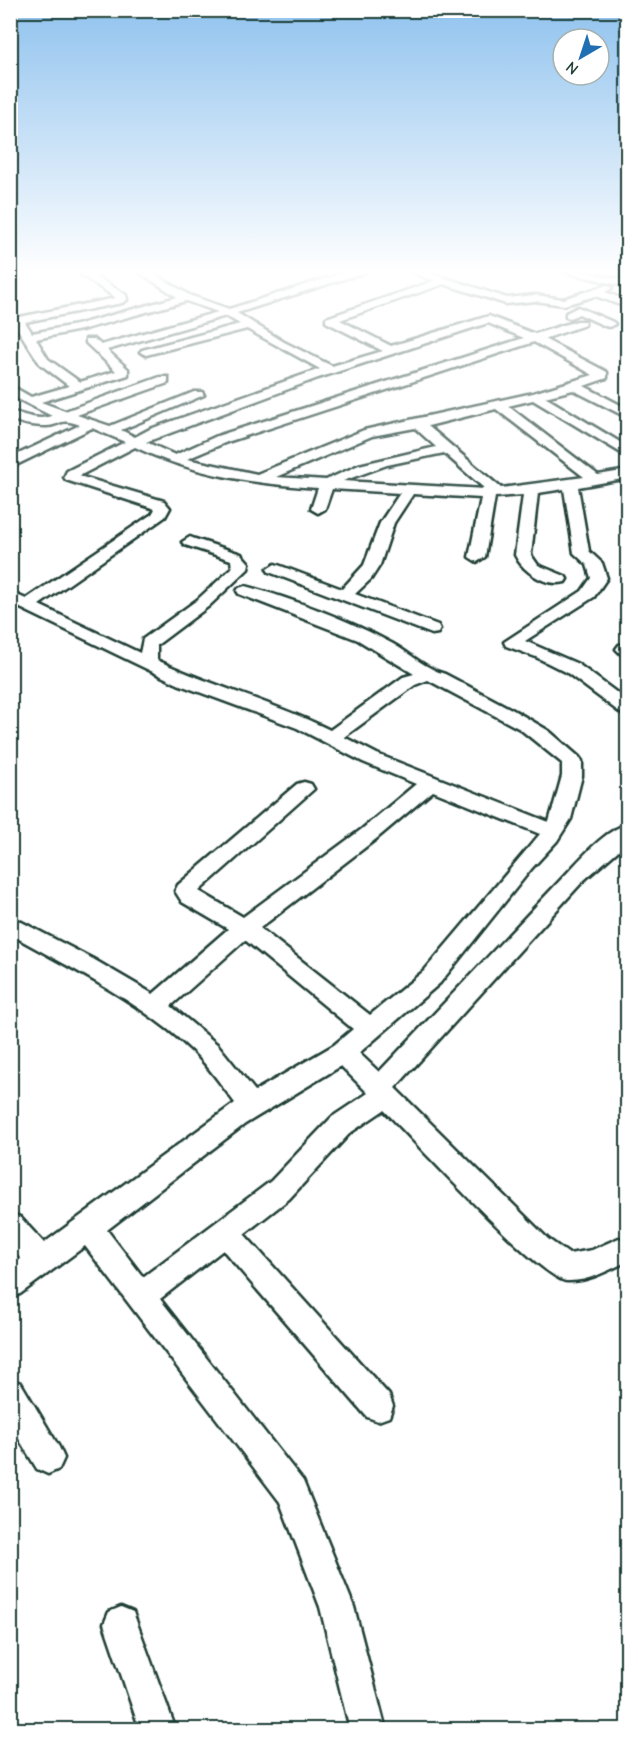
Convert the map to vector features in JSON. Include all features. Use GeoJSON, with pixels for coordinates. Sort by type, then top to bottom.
{"type":"FeatureCollection","features":[{"type":"Feature","properties":{"kind":"street"},"geometry":{"type":"LineString","coordinates":[[38,351],[44,361],[78,387]]}},
{"type":"Feature","properties":{"kind":"street"},"geometry":{"type":"LineString","coordinates":[[29,401],[124,372],[101,351]]}},
{"type":"Feature","properties":{"kind":"street"},"geometry":{"type":"LineString","coordinates":[[292,351],[331,370]]}},
{"type":"Feature","properties":{"kind":"street"},"geometry":{"type":"LineString","coordinates":[[18,601],[158,518],[162,513],[163,508],[159,504],[71,477],[76,471],[134,441],[199,415],[388,351]]}},
{"type":"Feature","properties":{"kind":"street"},"geometry":{"type":"LineString","coordinates":[[174,460],[222,439],[494,351]]}},
{"type":"Feature","properties":{"kind":"street"},"geometry":{"type":"LineString","coordinates":[[258,479],[369,433],[499,405],[574,386],[603,375],[559,351]]}},
{"type":"Feature","properties":{"kind":"street"},"geometry":{"type":"LineString","coordinates":[[10,415],[36,422],[65,416],[164,380]]}},
{"type":"Feature","properties":{"kind":"street"},"geometry":{"type":"LineString","coordinates":[[574,386],[627,414]]}},
{"type":"Feature","properties":{"kind":"street"},"geometry":{"type":"LineString","coordinates":[[12,392],[65,416],[110,430],[174,460],[258,479],[408,491],[493,493],[627,474]]}},
{"type":"Feature","properties":{"kind":"street"},"geometry":{"type":"LineString","coordinates":[[110,430],[198,395]]}},
{"type":"Feature","properties":{"kind":"street"},"geometry":{"type":"LineString","coordinates":[[535,396],[627,453]]}},
{"type":"Feature","properties":{"kind":"street"},"geometry":{"type":"LineString","coordinates":[[499,405],[594,479]]}},
{"type":"Feature","properties":{"kind":"street"},"geometry":{"type":"LineString","coordinates":[[10,464],[91,424]]}},
{"type":"Feature","properties":{"kind":"street"},"geometry":{"type":"LineString","coordinates":[[418,424],[448,448],[493,493]]}},
{"type":"Feature","properties":{"kind":"street"},"geometry":{"type":"LineString","coordinates":[[318,509],[327,486],[360,469],[448,448]]}},
{"type":"Feature","properties":{"kind":"street"},"geometry":{"type":"LineString","coordinates":[[611,477],[627,490]]}},
{"type":"Feature","properties":{"kind":"street"},"geometry":{"type":"LineString","coordinates":[[570,483],[582,553],[597,566],[599,578],[588,594],[512,642],[542,653],[572,668],[627,710]]}},
{"type":"Feature","properties":{"kind":"street"},"geometry":{"type":"LineString","coordinates":[[531,489],[523,555],[525,562],[532,569],[559,579]]}},
{"type":"Feature","properties":{"kind":"street"},"geometry":{"type":"LineString","coordinates":[[345,595],[365,576],[372,565],[387,523],[408,491]]}},
{"type":"Feature","properties":{"kind":"street"},"geometry":{"type":"LineString","coordinates":[[477,558],[493,493]]}},
{"type":"Feature","properties":{"kind":"street"},"geometry":{"type":"LineString","coordinates":[[148,664],[149,643],[203,603],[240,569],[241,563],[236,557],[190,542]]}},
{"type":"Feature","properties":{"kind":"street"},"geometry":{"type":"LineString","coordinates":[[275,569],[432,629]]}},
{"type":"Feature","properties":{"kind":"street"},"geometry":{"type":"LineString","coordinates":[[10,1284],[252,1106],[343,1052],[371,1030],[446,963],[561,819],[572,776],[572,761],[542,736],[439,678],[427,675],[400,654],[318,618],[245,591]]}},
{"type":"Feature","properties":{"kind":"street"},"geometry":{"type":"LineString","coordinates":[[18,601],[186,681],[303,724],[370,758],[552,831]]}},
{"type":"Feature","properties":{"kind":"street"},"geometry":{"type":"LineString","coordinates":[[331,738],[409,681],[427,675]]}},
{"type":"Feature","properties":{"kind":"street"},"geometry":{"type":"LineString","coordinates":[[153,1008],[244,928],[369,834],[432,781]]}},
{"type":"Feature","properties":{"kind":"street"},"geometry":{"type":"LineString","coordinates":[[304,789],[186,891],[244,928],[296,966],[371,1030]]}},
{"type":"Feature","properties":{"kind":"street"},"geometry":{"type":"LineString","coordinates":[[141,1296],[280,1190],[341,1125],[383,1091],[559,894],[596,856],[627,831]]}},
{"type":"Feature","properties":{"kind":"street"},"geometry":{"type":"LineString","coordinates":[[10,924],[80,963],[174,1021],[204,1047],[252,1106]]}},
{"type":"Feature","properties":{"kind":"street"},"geometry":{"type":"LineString","coordinates":[[343,1052],[538,1248],[566,1268],[625,1254]]}},
{"type":"Feature","properties":{"kind":"street"},"geometry":{"type":"LineString","coordinates":[[10,1226],[42,1262]]}},
{"type":"Feature","properties":{"kind":"street"},"geometry":{"type":"LineString","coordinates":[[88,1228],[292,1492],[337,1607],[368,1730]]}},
{"type":"Feature","properties":{"kind":"street"},"geometry":{"type":"LineString","coordinates":[[225,1232],[378,1406]]}},
{"type":"Feature","properties":{"kind":"street"},"geometry":{"type":"LineString","coordinates":[[10,1394],[48,1458]]}},
{"type":"Feature","properties":{"kind":"street"},"geometry":{"type":"LineString","coordinates":[[121,1624],[158,1730]]}}]}
